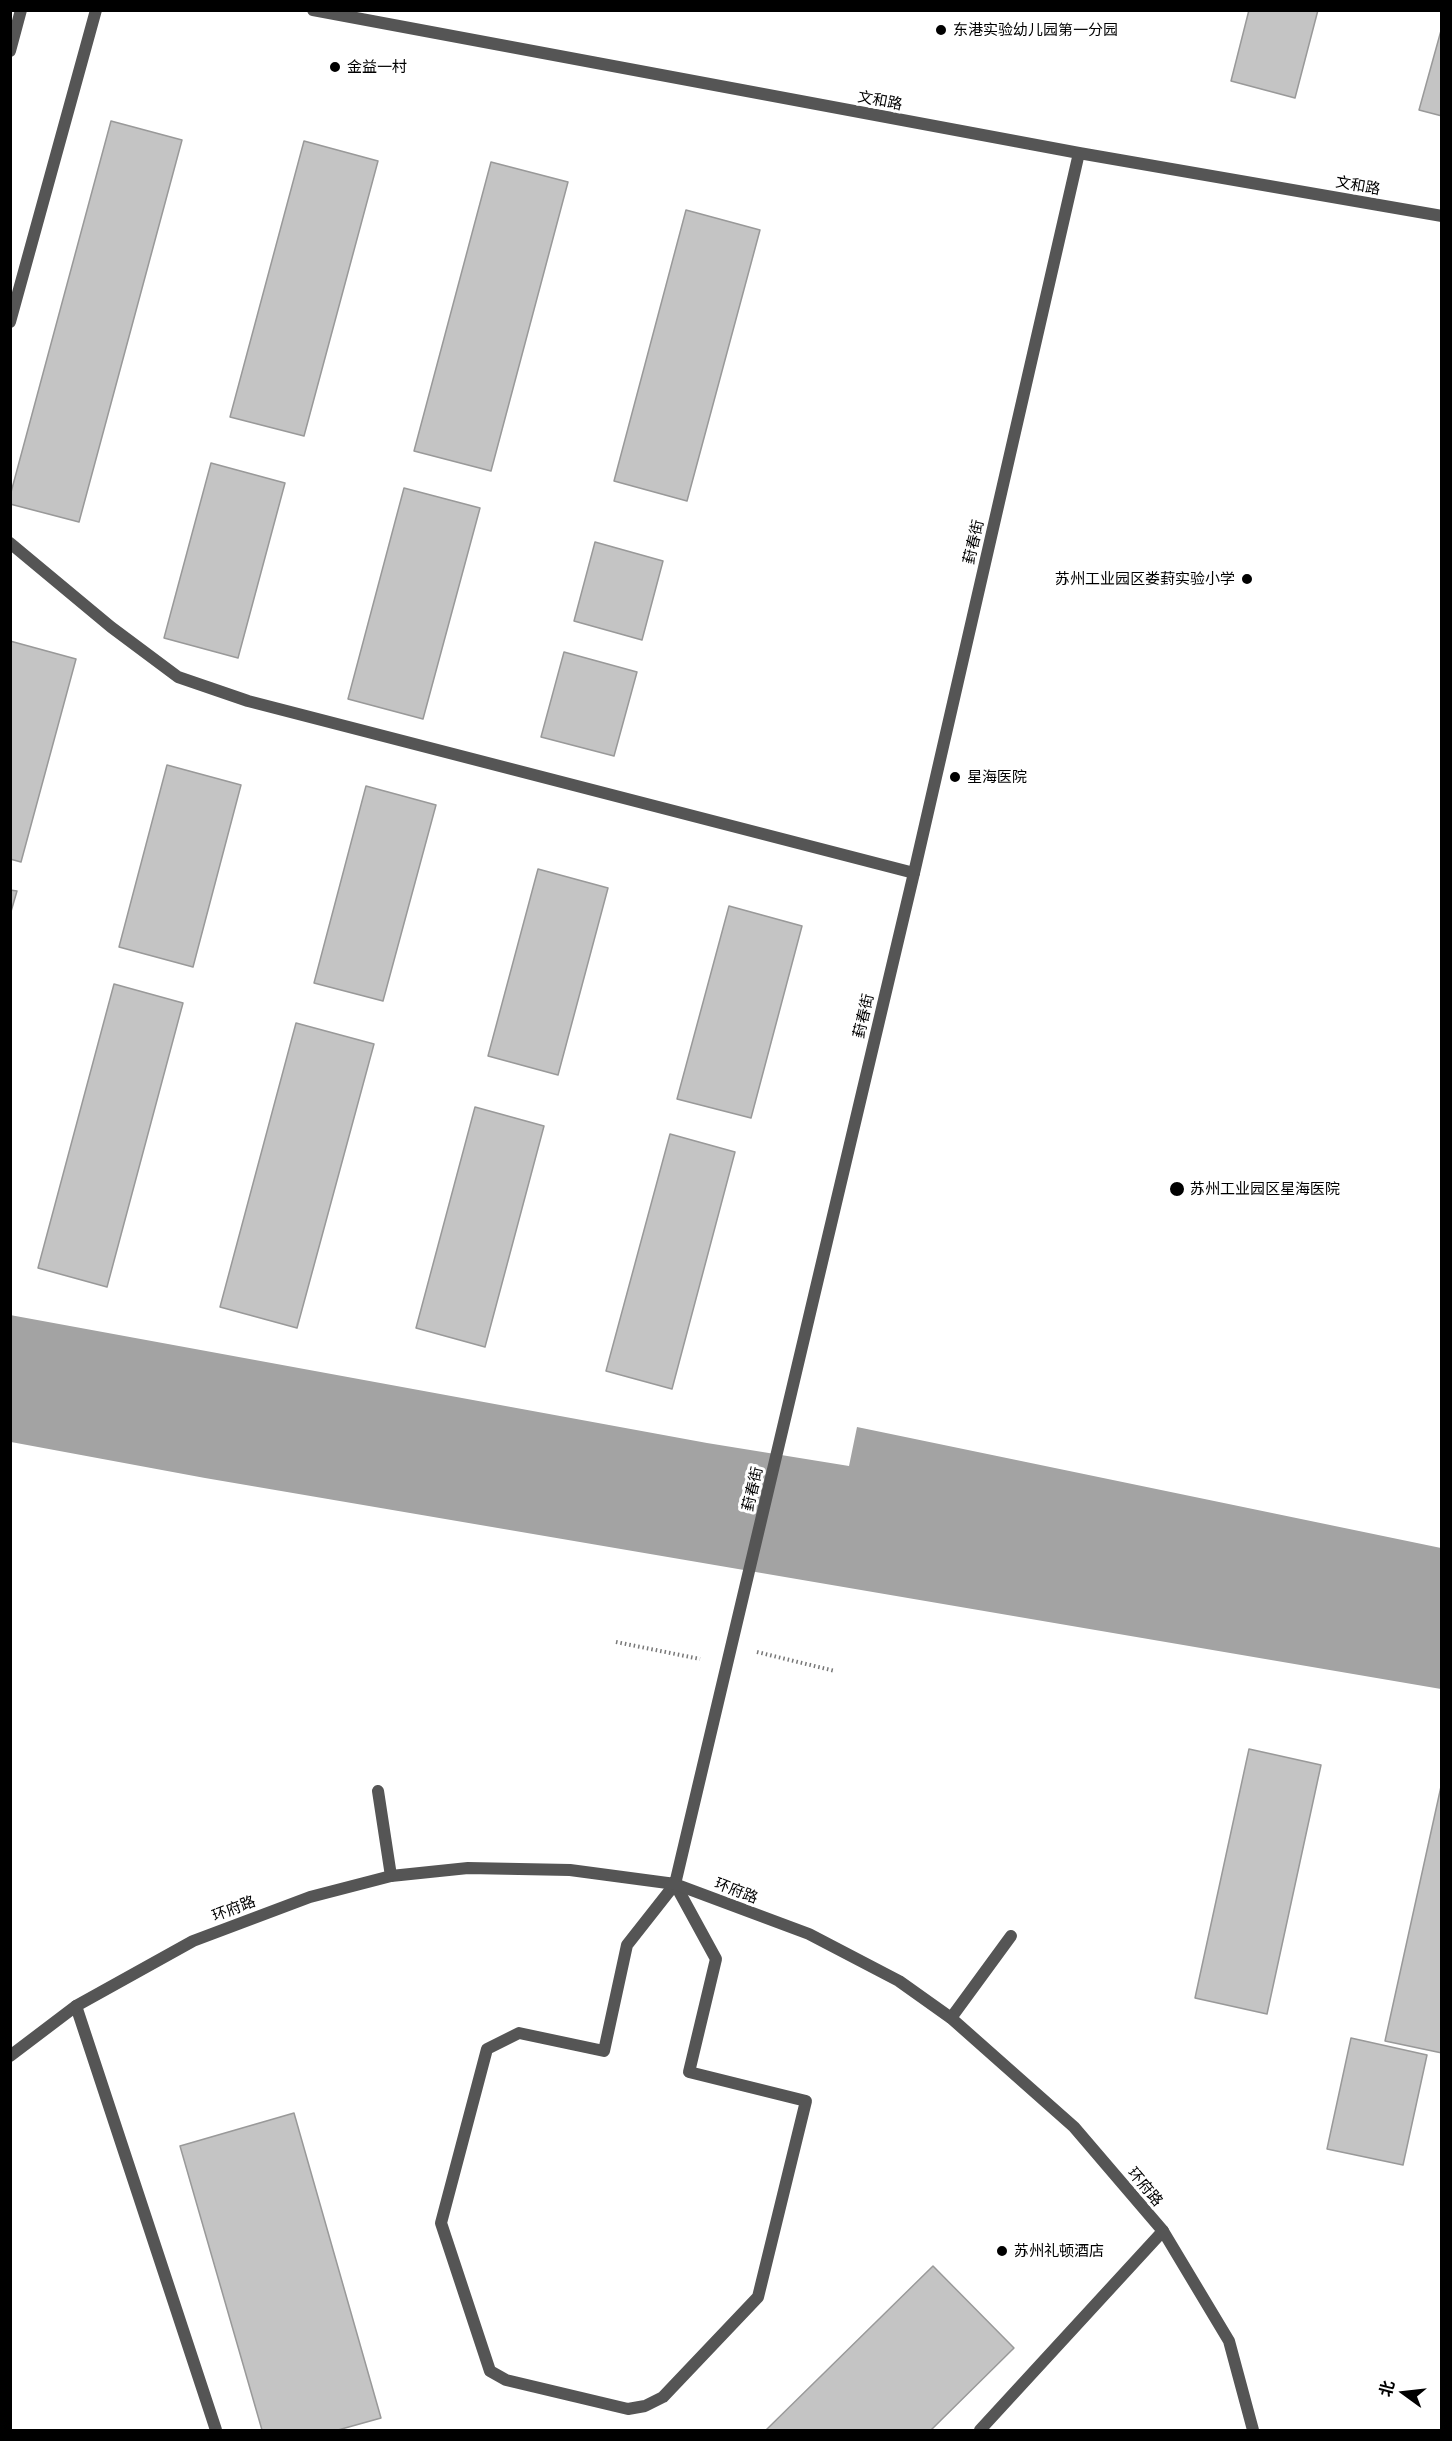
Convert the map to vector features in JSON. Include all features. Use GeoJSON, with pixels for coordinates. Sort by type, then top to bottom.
{"type":"FeatureCollection","features":[{"type":"Feature","properties":{"kind":"street"},"geometry":{"type":"LineString","coordinates":[[10,51],[21,10]]}},
{"type":"Feature","properties":{"kind":"street"},"geometry":{"type":"LineString","coordinates":[[10,322],[96,10]]}},
{"type":"Feature","properties":{"kind":"street","name":"文和路"},"geometry":{"type":"LineString","coordinates":[[313,10],[1079,153],[1442,216]]}},
{"type":"Feature","properties":{"kind":"street","name":"葑春街"},"geometry":{"type":"LineString","coordinates":[[675,1884],[914,873],[1079,153]]}},
{"type":"Feature","properties":{"kind":"street"},"geometry":{"type":"LineString","coordinates":[[10,543],[111,627],[178,677],[259,704],[914,873]]}},
{"type":"Feature","properties":{"kind":"street"},"geometry":{"type":"LineString","coordinates":[[378,1791],[391,1876]]}},
{"type":"Feature","properties":{"kind":"street","name":"环府路"},"geometry":{"type":"LineString","coordinates":[[10,2056],[76,2006],[193,1941],[310,1897],[391,1876],[468,1868],[570,1870],[675,1884],[809,1934],[899,1982],[951,2018],[1074,2127],[1163,2231],[1229,2341],[1253,2430]]}},
{"type":"Feature","properties":{"kind":"street"},"geometry":{"type":"LineString","coordinates":[[675,1884],[716,1959],[689,2072],[806,2101],[758,2297],[663,2397],[645,2406],[628,2409],[506,2380],[489,2371],[441,2223],[487,2049],[519,2033],[604,2051],[627,1945],[675,1884]]}},
{"type":"Feature","properties":{"kind":"street"},"geometry":{"type":"LineString","coordinates":[[951,2018],[1011,1936]]}},
{"type":"Feature","properties":{"kind":"street"},"geometry":{"type":"LineString","coordinates":[[76,2006],[216,2430]]}},
{"type":"Feature","properties":{"kind":"street"},"geometry":{"type":"LineString","coordinates":[[980,2430],[1163,2231]]}},
{"type":"Feature","properties":{"kind":"path"},"geometry":{"type":"LineString","coordinates":[[616,1642],[726,1664]]}},
{"type":"Feature","properties":{"kind":"path"},"geometry":{"type":"LineString","coordinates":[[731,1646],[835,1671]]}},
{"type":"Feature","properties":{"kind":"shaded area"},"geometry":{"type":"Polygon","coordinates":[[[10,1315],[707,1443],[849,1466],[857,1427],[1441,1548],[1441,1689],[205,1478],[11,1442],[10,1315]]]}},
{"type":"Feature","properties":{"kind":"building"},"geometry":{"type":"Polygon","coordinates":[[[1249,10],[1318,10],[1295,98],[1231,81],[1249,10]]]}},
{"type":"Feature","properties":{"kind":"building"},"geometry":{"type":"Polygon","coordinates":[[[1442,27],[1442,116],[1419,110],[1442,27]]]}},
{"type":"Feature","properties":{"kind":"building"},"geometry":{"type":"Polygon","coordinates":[[[111,121],[182,140],[79,522],[10,504],[10,496],[111,121]]]}},
{"type":"Feature","properties":{"kind":"building"},"geometry":{"type":"Polygon","coordinates":[[[304,141],[378,161],[304,436],[230,417],[304,141]]]}},
{"type":"Feature","properties":{"kind":"building"},"geometry":{"type":"Polygon","coordinates":[[[491,162],[568,182],[491,471],[414,451],[491,162]]]}},
{"type":"Feature","properties":{"kind":"building"},"geometry":{"type":"Polygon","coordinates":[[[686,210],[760,230],[687,501],[614,481],[686,210]]]}},
{"type":"Feature","properties":{"kind":"building"},"geometry":{"type":"Polygon","coordinates":[[[211,463],[285,483],[238,658],[164,638],[211,463]]]}},
{"type":"Feature","properties":{"kind":"building"},"geometry":{"type":"Polygon","coordinates":[[[404,488],[480,508],[423,719],[348,699],[404,488]]]}},
{"type":"Feature","properties":{"kind":"building"},"geometry":{"type":"Polygon","coordinates":[[[595,542],[663,561],[642,640],[574,621],[595,542]]]}},
{"type":"Feature","properties":{"kind":"building"},"geometry":{"type":"Polygon","coordinates":[[[10,641],[76,659],[21,862],[10,859],[10,641]]]}},
{"type":"Feature","properties":{"kind":"building"},"geometry":{"type":"Polygon","coordinates":[[[564,652],[637,672],[614,756],[541,737],[564,652]]]}},
{"type":"Feature","properties":{"kind":"building"},"geometry":{"type":"Polygon","coordinates":[[[167,765],[241,785],[193,967],[119,947],[167,765]]]}},
{"type":"Feature","properties":{"kind":"building"},"geometry":{"type":"Polygon","coordinates":[[[366,786],[436,805],[383,1001],[314,983],[366,786]]]}},
{"type":"Feature","properties":{"kind":"building"},"geometry":{"type":"Polygon","coordinates":[[[538,869],[608,888],[558,1075],[488,1056],[538,869]]]}},
{"type":"Feature","properties":{"kind":"building"},"geometry":{"type":"Polygon","coordinates":[[[10,890],[17,891],[10,915],[10,890]]]}},
{"type":"Feature","properties":{"kind":"building"},"geometry":{"type":"Polygon","coordinates":[[[729,906],[802,926],[751,1118],[677,1099],[729,906]]]}},
{"type":"Feature","properties":{"kind":"building"},"geometry":{"type":"Polygon","coordinates":[[[114,984],[183,1003],[107,1287],[38,1268],[114,984]]]}},
{"type":"Feature","properties":{"kind":"building"},"geometry":{"type":"Polygon","coordinates":[[[296,1023],[374,1044],[297,1328],[220,1307],[296,1023]]]}},
{"type":"Feature","properties":{"kind":"building"},"geometry":{"type":"Polygon","coordinates":[[[475,1107],[544,1126],[485,1347],[416,1328],[475,1107]]]}},
{"type":"Feature","properties":{"kind":"building"},"geometry":{"type":"Polygon","coordinates":[[[670,1134],[735,1152],[672,1389],[606,1371],[670,1134]]]}},
{"type":"Feature","properties":{"kind":"building"},"geometry":{"type":"Polygon","coordinates":[[[1249,1749],[1321,1765],[1267,2014],[1195,1998],[1249,1749]]]}},
{"type":"Feature","properties":{"kind":"building"},"geometry":{"type":"Polygon","coordinates":[[[1442,1782],[1442,2053],[1385,2041],[1442,1782]]]}},
{"type":"Feature","properties":{"kind":"building"},"geometry":{"type":"Polygon","coordinates":[[[1351,2038],[1427,2055],[1403,2165],[1327,2149],[1351,2038]]]}},
{"type":"Feature","properties":{"kind":"building"},"geometry":{"type":"Polygon","coordinates":[[[294,2113],[381,2418],[338,2430],[262,2430],[180,2146],[294,2113]]]}},
{"type":"Feature","properties":{"kind":"building"},"geometry":{"type":"Polygon","coordinates":[[[933,2266],[1014,2348],[931,2430],[766,2430],[933,2266]]]}},
{"type":"Feature","properties":{"kind":"place","name":"东港实验幼儿园第一分园"},"geometry":{"type":"Point","coordinates":[941,30]}},
{"type":"Feature","properties":{"kind":"place","name":"金益一村"},"geometry":{"type":"Point","coordinates":[335,67]}},
{"type":"Feature","properties":{"kind":"place","name":"苏州工业园区娄葑实验小学"},"geometry":{"type":"Point","coordinates":[1247,579]}},
{"type":"Feature","properties":{"kind":"place","name":"星海医院"},"geometry":{"type":"Point","coordinates":[955,777]}},
{"type":"Feature","properties":{"kind":"place","name":"苏州工业园区星海医院"},"geometry":{"type":"Point","coordinates":[1177,1189]}},
{"type":"Feature","properties":{"kind":"place","name":"苏州礼顿酒店"},"geometry":{"type":"Point","coordinates":[1002,2251]}}]}
